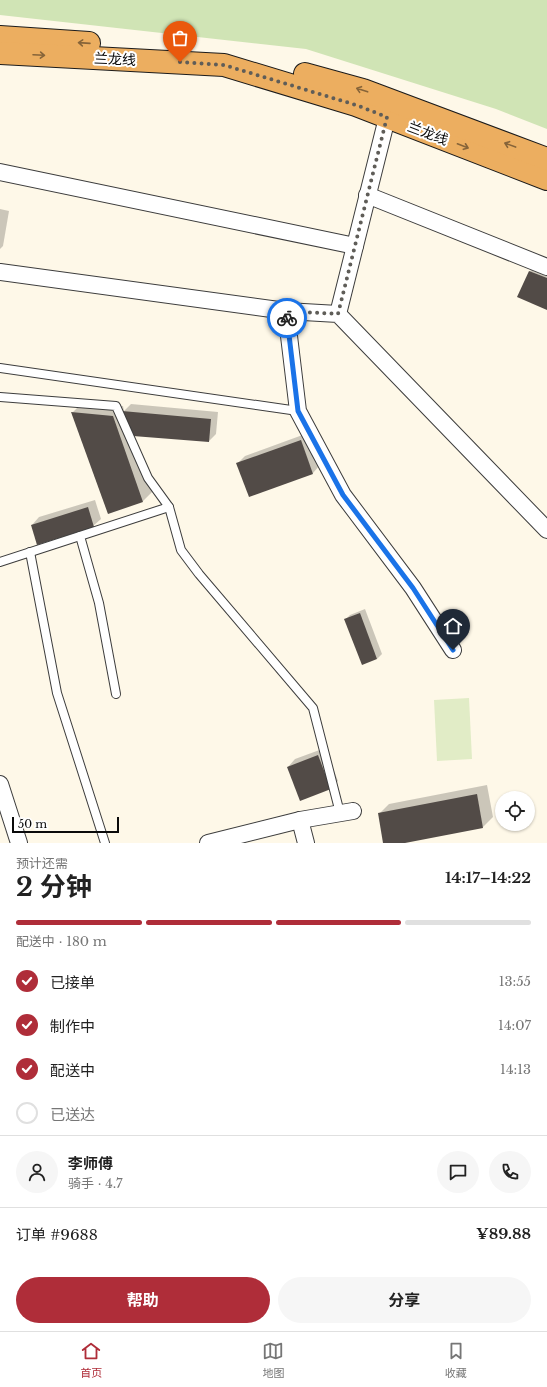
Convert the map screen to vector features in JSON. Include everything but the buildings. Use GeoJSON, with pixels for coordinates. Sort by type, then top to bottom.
{"type":"FeatureCollection","features":[{"type":"Feature","properties":{"kind":"highway","name":"兰龙线"},"geometry":{"type":"LineString","coordinates":[[0,37],[228,53],[363,90],[389,109],[547,179]]}},
{"type":"Feature","properties":{"kind":"highway","name":"兰龙线"},"geometry":{"type":"LineString","coordinates":[[0,53],[224,65],[356,105],[389,109],[547,159]]}},
{"type":"Feature","properties":{"kind":"street"},"geometry":{"type":"LineString","coordinates":[[338,314],[389,109]]}},
{"type":"Feature","properties":{"kind":"street"},"geometry":{"type":"LineString","coordinates":[[0,172],[355,246]]}},
{"type":"Feature","properties":{"kind":"street"},"geometry":{"type":"LineString","coordinates":[[368,195],[547,267]]}},
{"type":"Feature","properties":{"kind":"street"},"geometry":{"type":"LineString","coordinates":[[0,272],[286,311],[338,314],[547,530]]}},
{"type":"Feature","properties":{"kind":"street"},"geometry":{"type":"LineString","coordinates":[[286,311],[298,411],[343,495],[413,588],[453,650]]}},
{"type":"Feature","properties":{"kind":"street"},"geometry":{"type":"LineString","coordinates":[[0,784],[19,843]]}},
{"type":"Feature","properties":{"kind":"street"},"geometry":{"type":"LineString","coordinates":[[208,843],[300,820],[347,812]]}},
{"type":"Feature","properties":{"kind":"street"},"geometry":{"type":"LineString","coordinates":[[300,820],[306,843]]}},
{"type":"Feature","properties":{"kind":"lane"},"geometry":{"type":"LineString","coordinates":[[0,368],[298,411]]}},
{"type":"Feature","properties":{"kind":"lane"},"geometry":{"type":"LineString","coordinates":[[0,397],[116,406],[148,478],[169,507],[181,550],[199,574],[313,708],[347,812]]}},
{"type":"Feature","properties":{"kind":"lane"},"geometry":{"type":"LineString","coordinates":[[0,562],[169,507]]}},
{"type":"Feature","properties":{"kind":"lane"},"geometry":{"type":"LineString","coordinates":[[80,536],[99,603],[116,694]]}},
{"type":"Feature","properties":{"kind":"lane"},"geometry":{"type":"LineString","coordinates":[[30,552],[57,693],[105,843]]}},
{"type":"Feature","properties":{"kind":"green space"},"geometry":{"type":"Polygon","coordinates":[[[0,0],[547,0],[547,129],[496,109],[306,49],[0,15],[0,0]]]}},
{"type":"Feature","properties":{"kind":"green space"},"geometry":{"type":"Polygon","coordinates":[[[469,698],[472,759],[437,761],[434,700],[469,698]]]}},
{"type":"Feature","properties":{"kind":"way so far"},"geometry":{"type":"LineString","coordinates":[[180,62],[224,65],[356,105],[387,117],[338,314],[286,311],[287,318]]}},
{"type":"Feature","properties":{"kind":"route"},"geometry":{"type":"LineString","coordinates":[[287,318],[298,411],[343,495],[413,588],[453,650]]}}]}
